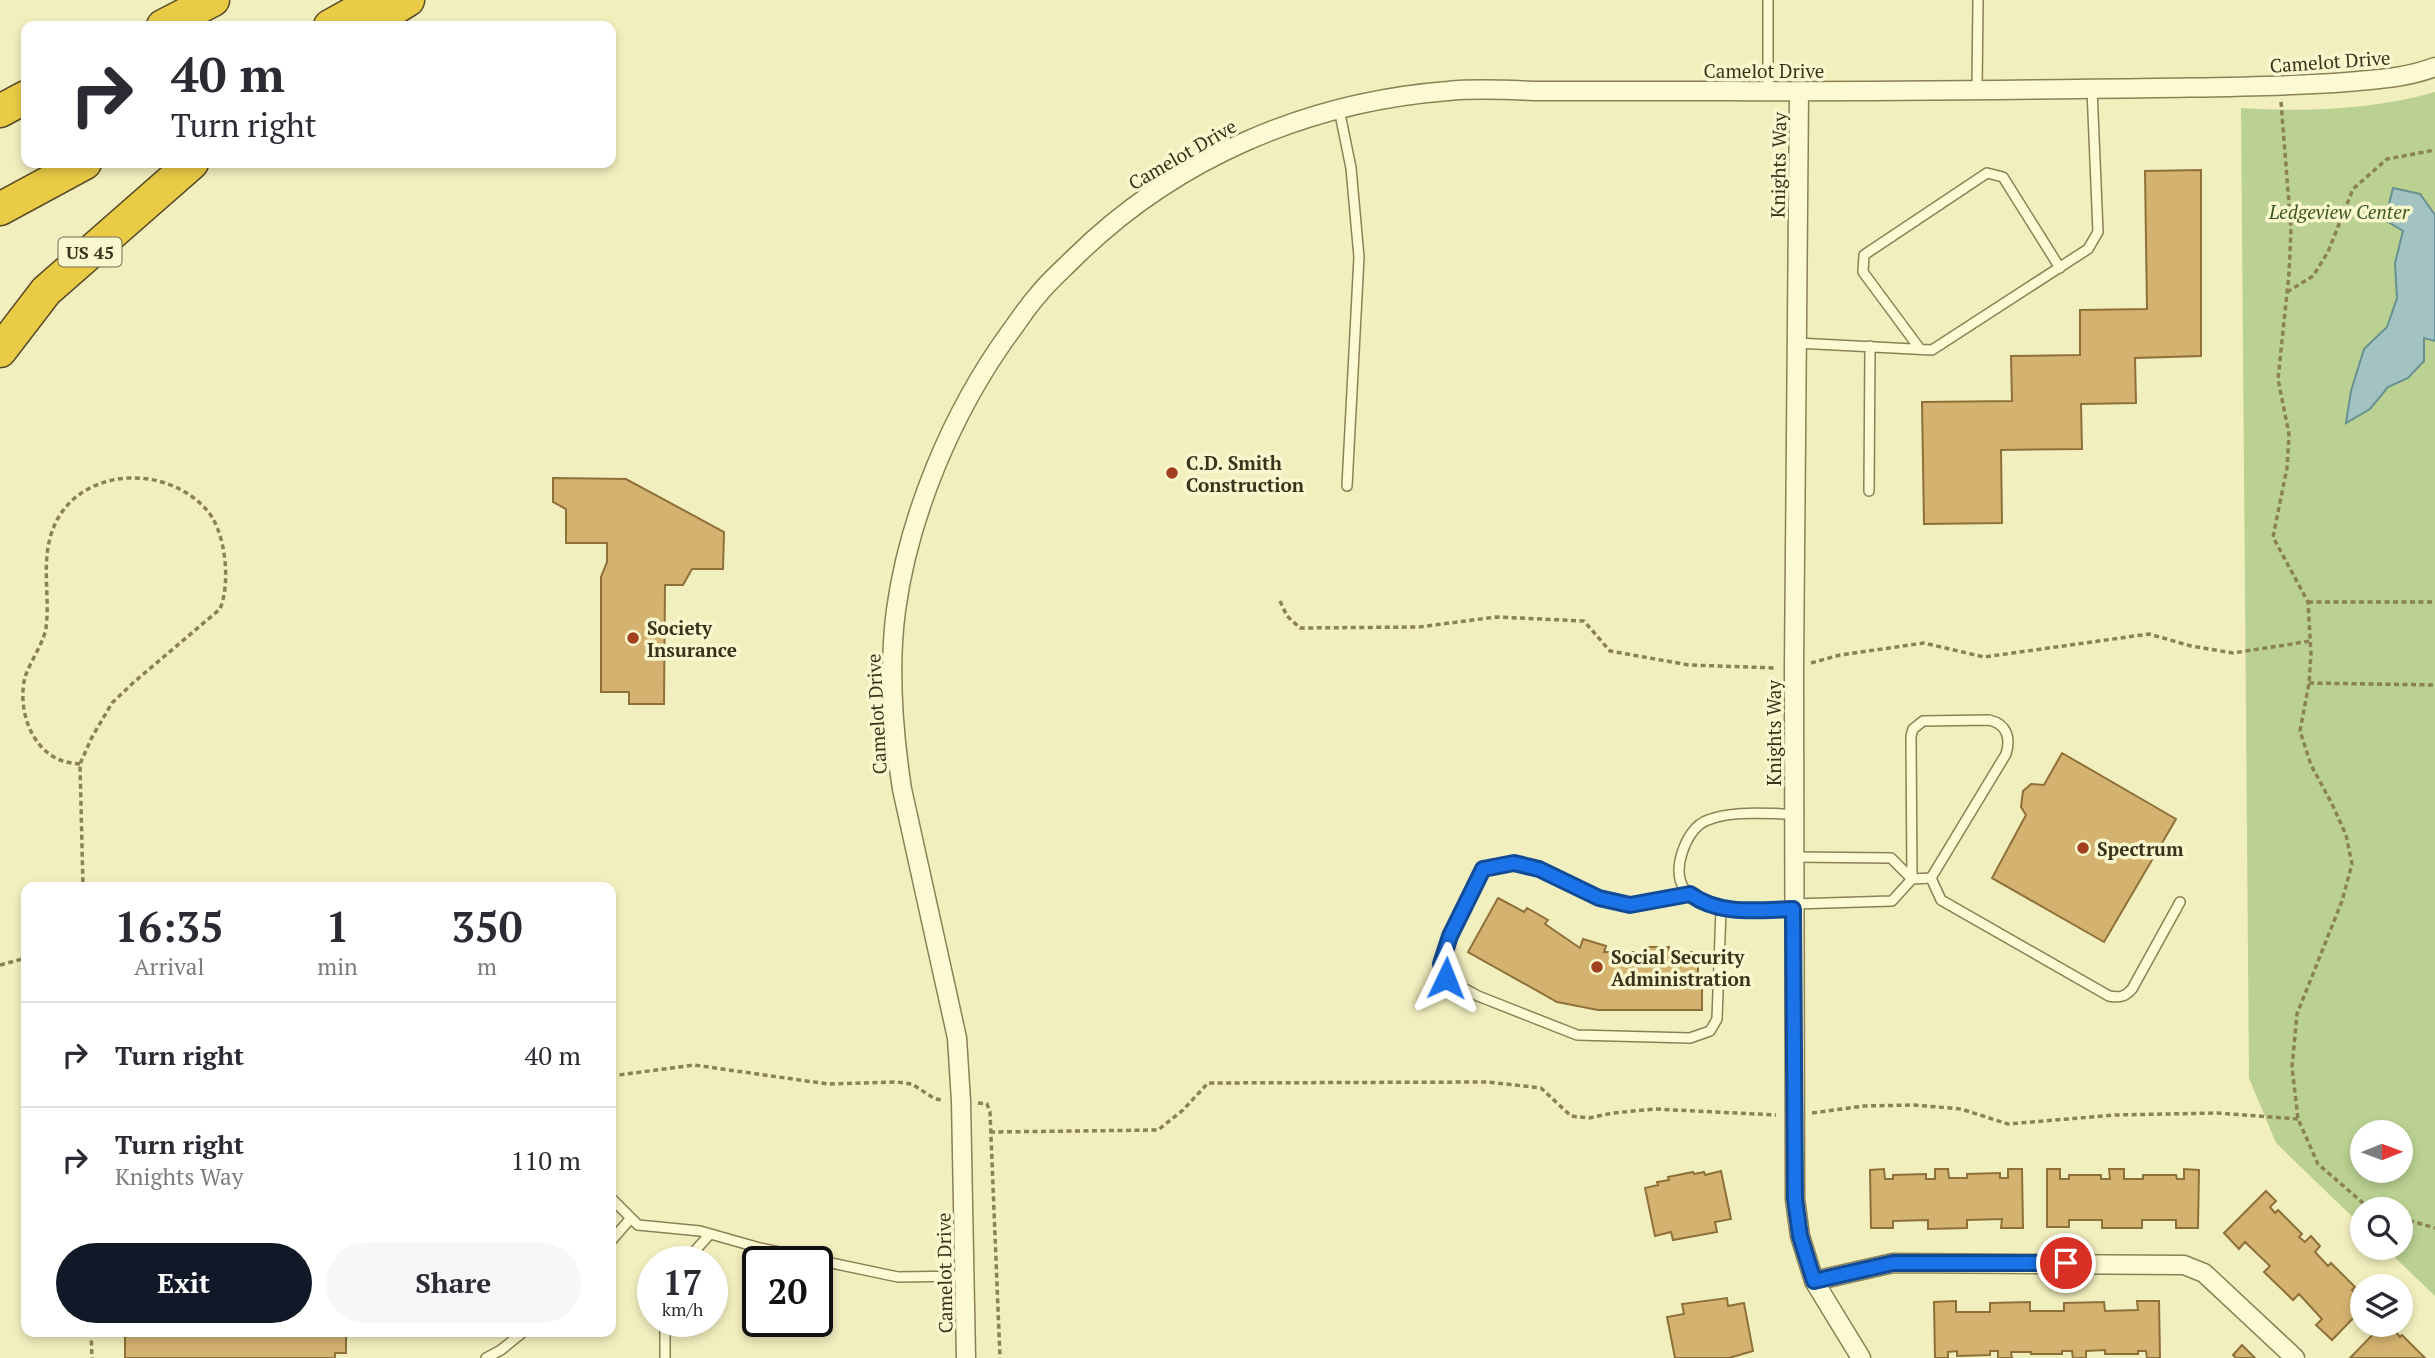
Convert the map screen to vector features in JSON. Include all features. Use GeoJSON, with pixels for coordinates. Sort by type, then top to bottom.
{"type":"FeatureCollection","features":[{"type":"Feature","properties":{"kind":"highway"},"geometry":{"type":"LineString","coordinates":[[173,21],[213,0]]}},
{"type":"Feature","properties":{"kind":"highway"},"geometry":{"type":"LineString","coordinates":[[339,21],[377,0]]}},
{"type":"Feature","properties":{"kind":"highway"},"geometry":{"type":"LineString","coordinates":[[374,21],[408,0]]}},
{"type":"Feature","properties":{"kind":"highway"},"geometry":{"type":"LineString","coordinates":[[0,111],[21,100]]}},
{"type":"Feature","properties":{"kind":"highway"},"geometry":{"type":"LineString","coordinates":[[0,209],[76,168]]}},
{"type":"Feature","properties":{"kind":"highway","name":"US 45"},"geometry":{"type":"LineString","coordinates":[[0,351],[46,291],[186,168]]}},
{"type":"Feature","properties":{"kind":"street","name":"Camelot Drive"},"geometry":{"type":"LineString","coordinates":[[966,1358],[961,1101],[957,1038],[902,789],[895,745],[892,678],[896,611],[903,573],[931,482],[950,434],[990,361],[1040,292],[1086,246],[1126,211],[1169,181],[1229,147],[1283,125],[1339,109],[1383,99],[1450,90],[1799,92],[2280,88],[2411,76],[2435,67]]}},
{"type":"Feature","properties":{"kind":"street","name":"Knights Way"},"geometry":{"type":"LineString","coordinates":[[1799,92],[1793,907],[1795,1199],[1800,1236],[1814,1281],[1861,1358]]}},
{"type":"Feature","properties":{"kind":"street"},"geometry":{"type":"LineString","coordinates":[[1814,1281],[1893,1263],[2184,1265],[2204,1273],[2295,1358]]}},
{"type":"Feature","properties":{"kind":"lane"},"geometry":{"type":"LineString","coordinates":[[1768,0],[1768,92]]}},
{"type":"Feature","properties":{"kind":"lane"},"geometry":{"type":"LineString","coordinates":[[1977,90],[1978,0]]}},
{"type":"Feature","properties":{"kind":"lane"},"geometry":{"type":"LineString","coordinates":[[1797,343],[1933,350],[2088,249],[2098,232],[2092,89]]}},
{"type":"Feature","properties":{"kind":"lane"},"geometry":{"type":"LineString","coordinates":[[1339,109],[1351,168],[1359,257],[1347,486]]}},
{"type":"Feature","properties":{"kind":"lane"},"geometry":{"type":"LineString","coordinates":[[1920,349],[1863,272],[1864,255],[1987,173],[2003,177],[2060,268]]}},
{"type":"Feature","properties":{"kind":"lane"},"geometry":{"type":"LineString","coordinates":[[1869,491],[1870,346]]}},
{"type":"Feature","properties":{"kind":"lane"},"geometry":{"type":"LineString","coordinates":[[1794,814],[1720,816],[1700,824],[1681,854],[1681,882],[1690,894],[1703,904],[1721,909],[1892,901],[1912,879],[1913,729],[1923,721],[1998,722],[2007,734],[2009,744],[2006,754],[1931,878]]}},
{"type":"Feature","properties":{"kind":"lane"},"geometry":{"type":"LineString","coordinates":[[1794,857],[1891,858],[1912,879],[1931,878]]}},
{"type":"Feature","properties":{"kind":"lane"},"geometry":{"type":"LineString","coordinates":[[1690,894],[1630,905],[1599,898],[1539,869],[1514,863],[1483,869],[1450,936],[1441,964],[1446,978],[1478,996],[1577,1035],[1690,1038],[1710,1031],[1717,1018],[1721,909]]}},
{"type":"Feature","properties":{"kind":"lane"},"geometry":{"type":"LineString","coordinates":[[1931,878],[1941,900],[2109,996],[2117,998],[2132,989],[2180,902]]}},
{"type":"Feature","properties":{"kind":"lane"},"geometry":{"type":"LineString","coordinates":[[616,1203],[638,1225],[710,1234],[760,1248],[898,1277],[965,1276]]}},
{"type":"Feature","properties":{"kind":"lane"},"geometry":{"type":"LineString","coordinates":[[616,1235],[631,1218]]}},
{"type":"Feature","properties":{"kind":"lane"},"geometry":{"type":"LineString","coordinates":[[699,1246],[710,1234]]}},
{"type":"Feature","properties":{"kind":"lane"},"geometry":{"type":"LineString","coordinates":[[486,1358],[517,1337]]}},
{"type":"Feature","properties":{"kind":"lane"},"geometry":{"type":"LineString","coordinates":[[665,1337],[665,1358]]}},
{"type":"Feature","properties":{"kind":"path"},"geometry":{"type":"LineString","coordinates":[[2280,88],[2291,229],[2278,379],[2289,434],[2287,468],[2273,537],[2308,602],[2311,654],[2309,683],[2300,731],[2311,765],[2346,835],[2352,864],[2342,901],[2297,1014],[2292,1067],[2298,1119],[2318,1164],[2356,1197]]}},
{"type":"Feature","properties":{"kind":"path"},"geometry":{"type":"LineString","coordinates":[[2287,292],[2313,276],[2328,252],[2353,189],[2387,159],[2435,150]]}},
{"type":"Feature","properties":{"kind":"path"},"geometry":{"type":"LineString","coordinates":[[80,764],[54,757],[43,747],[25,718],[22,700],[24,680],[45,634],[45,567],[50,537],[57,519],[67,505],[90,488],[122,477],[155,479],[170,484],[207,509],[214,521],[226,568],[225,598],[220,609],[134,682],[102,718],[80,764],[83,882]]}},
{"type":"Feature","properties":{"kind":"path"},"geometry":{"type":"LineString","coordinates":[[2308,602],[2435,602]]}},
{"type":"Feature","properties":{"kind":"path"},"geometry":{"type":"LineString","coordinates":[[2309,683],[2435,685]]}},
{"type":"Feature","properties":{"kind":"path"},"geometry":{"type":"LineString","coordinates":[[0,965],[21,959]]}},
{"type":"Feature","properties":{"kind":"path"},"geometry":{"type":"LineString","coordinates":[[616,1075],[694,1065],[828,1084],[897,1082],[912,1084],[936,1100],[987,1104],[990,1112],[1000,1358]]}},
{"type":"Feature","properties":{"kind":"path"},"geometry":{"type":"LineString","coordinates":[[990,1132],[1158,1130],[1183,1110],[1208,1083],[1489,1082],[1541,1088],[1571,1116],[1589,1118],[1655,1110],[1795,1116],[1864,1106],[1914,1105],[1961,1110],[2008,1124],[2154,1114],[2217,1113],[2298,1119]]}},
{"type":"Feature","properties":{"kind":"path"},"geometry":{"type":"LineString","coordinates":[[2413,1222],[2435,1228]]}},
{"type":"Feature","properties":{"kind":"path"},"geometry":{"type":"LineString","coordinates":[[92,1337],[92,1358]]}},
{"type":"Feature","properties":{"kind":"green space","name":"Ledgeview Center"},"geometry":{"type":"Polygon","coordinates":[[[2435,92],[2435,1296],[2398,1260],[2413,1260],[2413,1197],[2350,1197],[2350,1214],[2276,1143],[2249,1078],[2241,108],[2290,110],[2388,103],[2435,92]]]}},
{"type":"Feature","properties":{"kind":"water"},"geometry":{"type":"Polygon","coordinates":[[[2393,188],[2420,194],[2435,215],[2435,341],[2424,338],[2424,361],[2408,378],[2388,387],[2370,409],[2346,423],[2351,391],[2364,349],[2387,327],[2397,298],[2395,263],[2403,231],[2385,220],[2393,188]]]}},
{"type":"Feature","properties":{"kind":"building"},"geometry":{"type":"Polygon","coordinates":[[[2201,170],[2201,356],[2135,358],[2136,403],[2081,404],[2082,449],[2001,450],[2002,523],[1924,524],[1922,402],[2012,401],[2011,356],[2080,355],[2080,310],[2147,309],[2145,171],[2201,170]]]}},
{"type":"Feature","properties":{"kind":"building","name":"Society Insurance"},"geometry":{"type":"Polygon","coordinates":[[[553,478],[626,479],[724,532],[723,569],[692,569],[683,585],[665,585],[664,704],[629,704],[629,692],[601,692],[601,577],[607,562],[607,543],[566,543],[566,509],[553,502],[553,478]]]}},
{"type":"Feature","properties":{"kind":"building","name":"Spectrum"},"geometry":{"type":"Polygon","coordinates":[[[2062,753],[2176,819],[2104,942],[1992,878],[2026,815],[2021,807],[2023,791],[2031,784],[2044,785],[2062,753]]]}},
{"type":"Feature","properties":{"kind":"building","name":"Social Security Administration"},"geometry":{"type":"Polygon","coordinates":[[[1498,898],[1524,912],[1527,908],[1548,920],[1545,924],[1580,948],[1583,939],[1606,946],[1604,952],[1646,952],[1646,947],[1669,947],[1669,952],[1698,952],[1702,1010],[1598,1010],[1557,1002],[1468,952],[1498,898]]]}},
{"type":"Feature","properties":{"kind":"building"},"geometry":{"type":"Polygon","coordinates":[[[1884,1169],[1885,1179],[1893,1179],[1893,1175],[1926,1174],[1926,1179],[1935,1179],[1935,1169],[1948,1169],[1949,1178],[1967,1178],[1967,1174],[2000,1173],[2000,1178],[2008,1178],[2008,1169],[2022,1169],[2023,1228],[2001,1228],[2002,1219],[1967,1220],[1967,1228],[1928,1229],[1928,1220],[1893,1221],[1893,1228],[1871,1228],[1870,1170],[1884,1169]]]}},
{"type":"Feature","properties":{"kind":"building"},"geometry":{"type":"Polygon","coordinates":[[[2047,1169],[2060,1169],[2060,1179],[2069,1179],[2069,1175],[2101,1175],[2101,1179],[2110,1179],[2109,1169],[2124,1169],[2124,1179],[2143,1179],[2143,1175],[2176,1175],[2177,1179],[2184,1179],[2184,1169],[2199,1170],[2198,1228],[2176,1228],[2176,1220],[2142,1220],[2142,1228],[2102,1228],[2102,1220],[2069,1220],[2069,1227],[2047,1227],[2047,1169]]]}},
{"type":"Feature","properties":{"kind":"building"},"geometry":{"type":"Polygon","coordinates":[[[1721,1171],[1731,1219],[1715,1222],[1717,1232],[1673,1240],[1671,1232],[1655,1236],[1645,1188],[1669,1180],[1668,1177],[1693,1172],[1704,1172],[1705,1175],[1721,1171]]]}},
{"type":"Feature","properties":{"kind":"building"},"geometry":{"type":"Polygon","coordinates":[[[2266,1191],[2276,1201],[2270,1207],[2275,1213],[2278,1210],[2302,1234],[2299,1237],[2305,1242],[2311,1236],[2320,1246],[2315,1252],[2328,1266],[2331,1263],[2350,1282],[2350,1321],[2332,1340],[2316,1325],[2322,1319],[2299,1294],[2293,1300],[2264,1272],[2270,1266],[2245,1242],[2239,1249],[2224,1233],[2266,1191]]]}},
{"type":"Feature","properties":{"kind":"building"},"geometry":{"type":"Polygon","coordinates":[[[1727,1298],[1728,1306],[1744,1303],[1753,1351],[1729,1358],[1675,1358],[1667,1317],[1684,1314],[1682,1304],[1727,1298]]]}},
{"type":"Feature","properties":{"kind":"building"},"geometry":{"type":"Polygon","coordinates":[[[1956,1301],[1956,1312],[1990,1312],[1990,1303],[2030,1302],[2030,1311],[2064,1311],[2064,1303],[2104,1302],[2105,1311],[2138,1310],[2137,1301],[2159,1301],[2160,1358],[2147,1358],[2146,1351],[2138,1351],[2138,1354],[2105,1354],[2105,1350],[2086,1351],[2086,1358],[2073,1358],[2072,1351],[2062,1351],[2062,1354],[2011,1352],[2012,1358],[1998,1358],[1998,1351],[1990,1351],[1990,1355],[1957,1356],[1957,1351],[1948,1352],[1948,1358],[1935,1358],[1934,1302],[1956,1301]]]}},
{"type":"Feature","properties":{"kind":"building"},"geometry":{"type":"Polygon","coordinates":[[[125,1337],[346,1337],[346,1353],[335,1353],[335,1358],[125,1358],[125,1337]]]}},
{"type":"Feature","properties":{"kind":"building"},"geometry":{"type":"Polygon","coordinates":[[[2370,1337],[2404,1337],[2425,1358],[2350,1358],[2370,1337]]]}},
{"type":"Feature","properties":{"kind":"building"},"geometry":{"type":"Polygon","coordinates":[[[2242,1345],[2255,1358],[2236,1358],[2233,1355],[2242,1345]]]}},
{"type":"Feature","properties":{"kind":"place","name":"C.D. Smith Construction"},"geometry":{"type":"Point","coordinates":[1172,473]}},
{"type":"Feature","properties":{"kind":"place","name":"Society Insurance"},"geometry":{"type":"Point","coordinates":[633,638]}},
{"type":"Feature","properties":{"kind":"place","name":"Spectrum"},"geometry":{"type":"Point","coordinates":[2083,848]}},
{"type":"Feature","properties":{"kind":"place","name":"Social Security Administration"},"geometry":{"type":"Point","coordinates":[1597,967]}},
{"type":"Feature","properties":{"kind":"route"},"geometry":{"type":"LineString","coordinates":[[1446,978],[1441,964],[1450,936],[1483,869],[1514,863],[1539,869],[1599,898],[1630,905],[1690,894],[1703,904],[1733,911],[1793,909],[1795,1199],[1800,1236],[1814,1281],[1893,1263],[2066,1263]]}}]}
